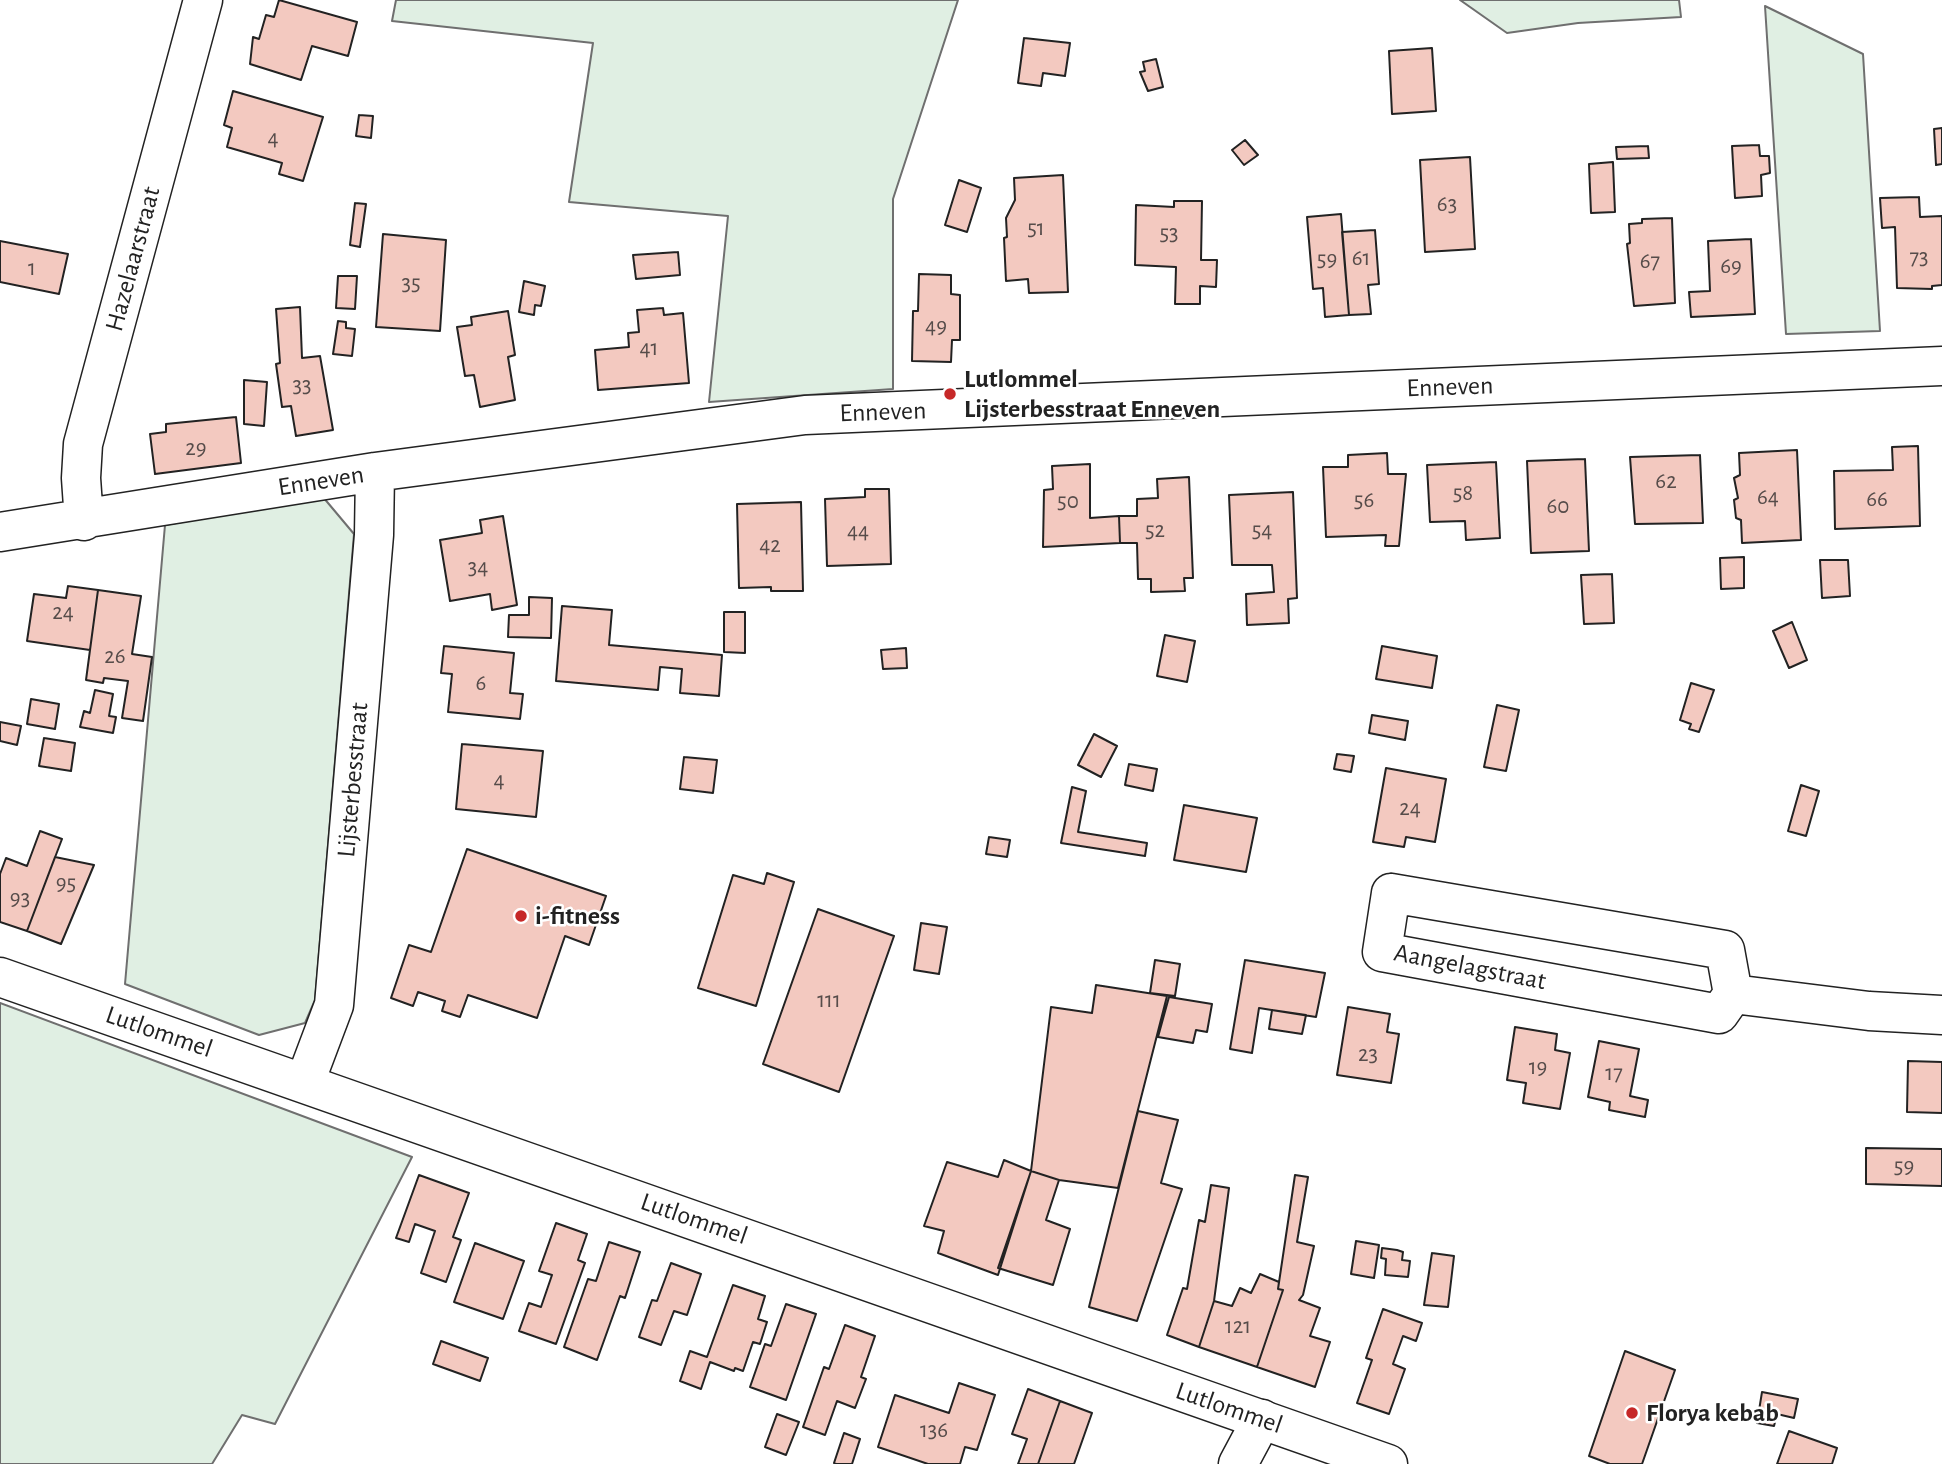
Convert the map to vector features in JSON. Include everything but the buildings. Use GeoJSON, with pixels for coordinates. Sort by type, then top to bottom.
{"type":"FeatureCollection","features":[{"type":"Feature","properties":{"kind":"street","name":"Hazelaarstraat"},"geometry":{"type":"LineString","coordinates":[[84,521],[80,478],[83,444],[202,0]]}},
{"type":"Feature","properties":{"kind":"street","name":"Enneven"},"geometry":{"type":"LineString","coordinates":[[0,532],[84,521],[375,472],[804,415],[1942,366]]}},
{"type":"Feature","properties":{"kind":"street","name":"Lijsterbesstraat"},"geometry":{"type":"LineString","coordinates":[[305,1082],[334,1005],[373,549],[375,472]]}},
{"type":"Feature","properties":{"kind":"street","name":"Aangelagstraat"},"geometry":{"type":"LineString","coordinates":[[1391,893],[1725,950],[1733,994],[1719,1014],[1382,952],[1391,893]]}},
{"type":"Feature","properties":{"kind":"street","name":"Lutlommel"},"geometry":{"type":"LineString","coordinates":[[0,976],[1388,1464]]}},
{"type":"Feature","properties":{"kind":"street"},"geometry":{"type":"LineString","coordinates":[[1733,994],[1869,1011],[1942,1015]]}},
{"type":"Feature","properties":{"kind":"street"},"geometry":{"type":"LineString","coordinates":[[1238,1464],[1262,1419]]}},
{"type":"Feature","properties":{"kind":"green space"},"geometry":{"type":"Polygon","coordinates":[[[396,0],[958,0],[893,199],[893,389],[709,402],[728,216],[569,202],[593,43],[392,21],[396,0]]]}},
{"type":"Feature","properties":{"kind":"green space"},"geometry":{"type":"Polygon","coordinates":[[[1460,0],[1679,0],[1681,17],[1578,23],[1507,33],[1460,0]]]}},
{"type":"Feature","properties":{"kind":"green space"},"geometry":{"type":"Polygon","coordinates":[[[1765,6],[1863,54],[1880,331],[1786,334],[1765,6]]]}},
{"type":"Feature","properties":{"kind":"green space"},"geometry":{"type":"Polygon","coordinates":[[[323,497],[354,534],[315,1000],[305,1023],[259,1035],[125,984],[165,525],[323,497]]]}},
{"type":"Feature","properties":{"kind":"green space"},"geometry":{"type":"Polygon","coordinates":[[[0,1003],[412,1157],[275,1424],[242,1415],[212,1464],[0,1464],[0,1003]]]}},
{"type":"Feature","properties":{"kind":"place","name":"Lutlommel Lijsterbesstraat Enneven"},"geometry":{"type":"Point","coordinates":[950,394]}},
{"type":"Feature","properties":{"kind":"place","name":"i-fitness"},"geometry":{"type":"Point","coordinates":[521,916]}},
{"type":"Feature","properties":{"kind":"place","name":"Florya kebab"},"geometry":{"type":"Point","coordinates":[1632,1413]}}]}
